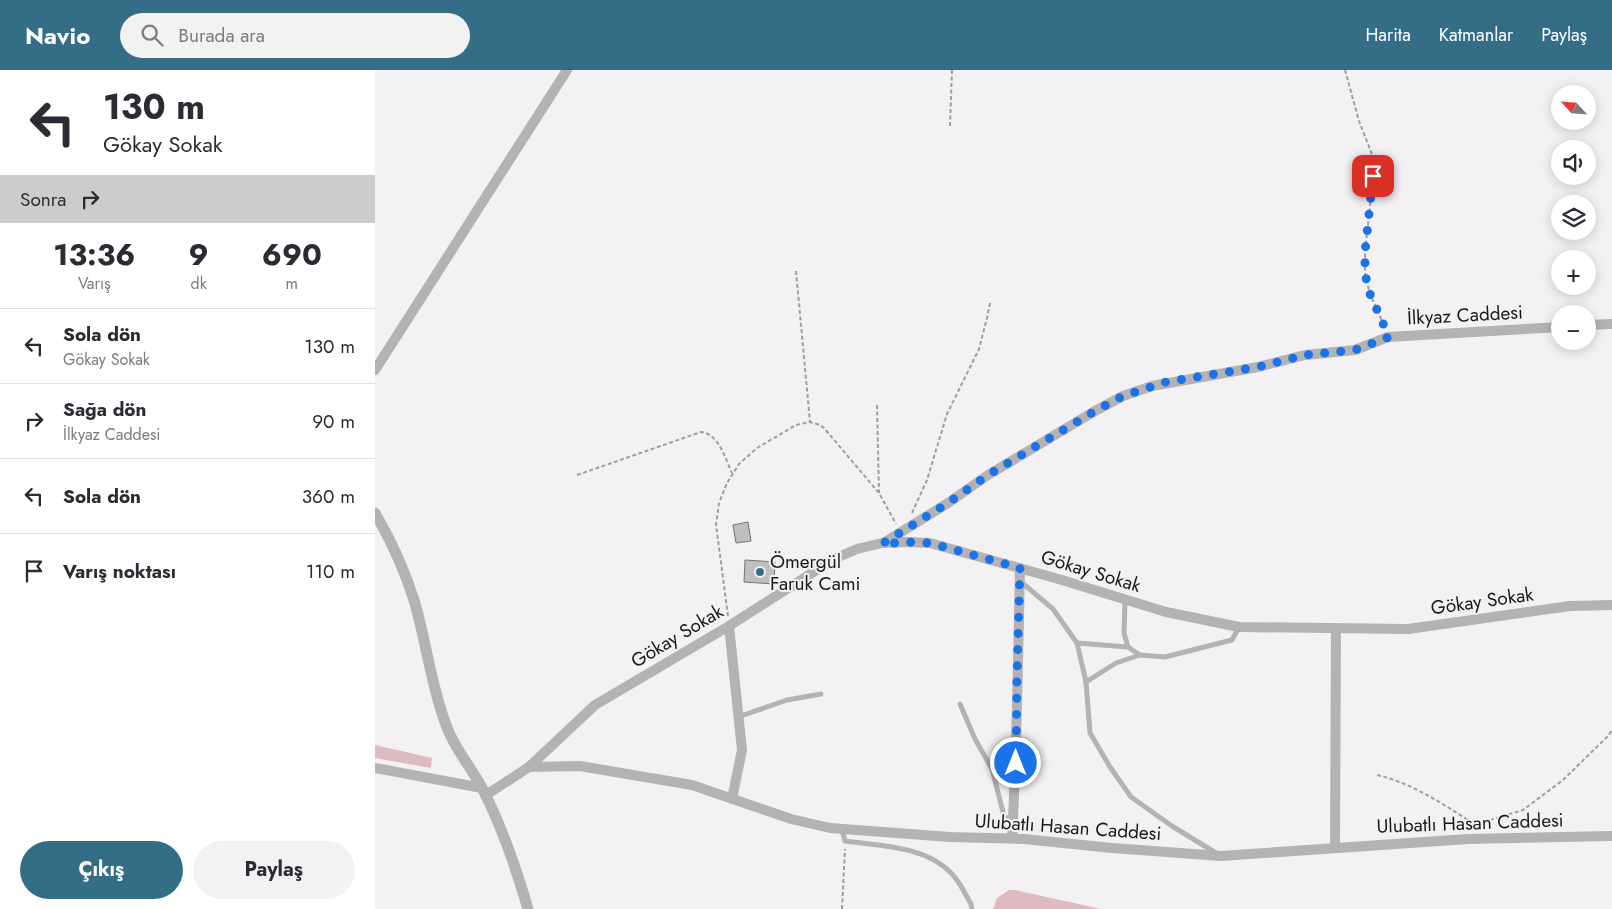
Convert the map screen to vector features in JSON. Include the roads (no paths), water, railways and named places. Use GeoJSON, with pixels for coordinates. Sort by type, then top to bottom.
{"type":"FeatureCollection","features":[{"type":"Feature","properties":{"kind":"street"},"geometry":{"type":"LineString","coordinates":[[375,370],[567,70]]}},
{"type":"Feature","properties":{"kind":"street"},"geometry":{"type":"LineString","coordinates":[[1596,325],[1612,324]]}},
{"type":"Feature","properties":{"kind":"street","name":"İlkyaz Caddesi"},"geometry":{"type":"LineString","coordinates":[[882,544],[948,503],[988,475],[1095,411],[1123,396],[1166,382],[1258,367],[1305,355],[1355,350],[1389,337],[1551,328]]}},
{"type":"Feature","properties":{"kind":"street"},"geometry":{"type":"LineString","coordinates":[[375,513],[397,554],[409,585],[442,714],[448,730],[484,792],[511,856],[528,909]]}},
{"type":"Feature","properties":{"kind":"street","name":"Gökay Sokak"},"geometry":{"type":"LineString","coordinates":[[484,792],[529,767],[595,705],[729,626],[834,559],[857,549],[882,544],[930,543],[1125,600],[1192,618],[1239,627],[1408,629],[1570,606],[1612,605]]}},
{"type":"Feature","properties":{"kind":"street"},"geometry":{"type":"LineString","coordinates":[[1012,838],[1016,763],[1020,568]]}},
{"type":"Feature","properties":{"kind":"street"},"geometry":{"type":"LineString","coordinates":[[729,626],[742,750],[732,799]]}},
{"type":"Feature","properties":{"kind":"street"},"geometry":{"type":"LineString","coordinates":[[1335,847],[1337,629]]}},
{"type":"Feature","properties":{"kind":"street","name":"Ulubatlı Hasan Caddesi"},"geometry":{"type":"LineString","coordinates":[[529,767],[565,765],[595,768],[692,785],[791,819],[842,829],[950,837],[1012,838],[1221,856],[1468,839],[1612,836]]}},
{"type":"Feature","properties":{"kind":"street"},"geometry":{"type":"LineString","coordinates":[[375,768],[484,792]]}},
{"type":"Feature","properties":{"kind":"lane"},"geometry":{"type":"LineString","coordinates":[[1020,580],[1053,609],[1077,643],[1086,682],[1090,732],[1110,767],[1131,797],[1172,826],[1221,856]]}},
{"type":"Feature","properties":{"kind":"lane"},"geometry":{"type":"LineString","coordinates":[[1125,600],[1124,633],[1128,647]]}},
{"type":"Feature","properties":{"kind":"lane"},"geometry":{"type":"LineString","coordinates":[[1086,682],[1116,663],[1140,655],[1165,656],[1232,640],[1239,627]]}},
{"type":"Feature","properties":{"kind":"lane"},"geometry":{"type":"LineString","coordinates":[[1077,643],[1128,647],[1140,655]]}},
{"type":"Feature","properties":{"kind":"lane"},"geometry":{"type":"LineString","coordinates":[[738,717],[787,700],[821,694]]}},
{"type":"Feature","properties":{"kind":"lane"},"geometry":{"type":"LineString","coordinates":[[959,704],[975,740],[992,769],[1004,816],[1013,822]]}},
{"type":"Feature","properties":{"kind":"lane"},"geometry":{"type":"LineString","coordinates":[[842,829],[845,841],[924,854],[952,874],[971,904],[972,909]]}},
{"type":"Feature","properties":{"kind":"place","name":"Ömergül Faruk Cami"},"geometry":{"type":"Point","coordinates":[760,572]}}]}
